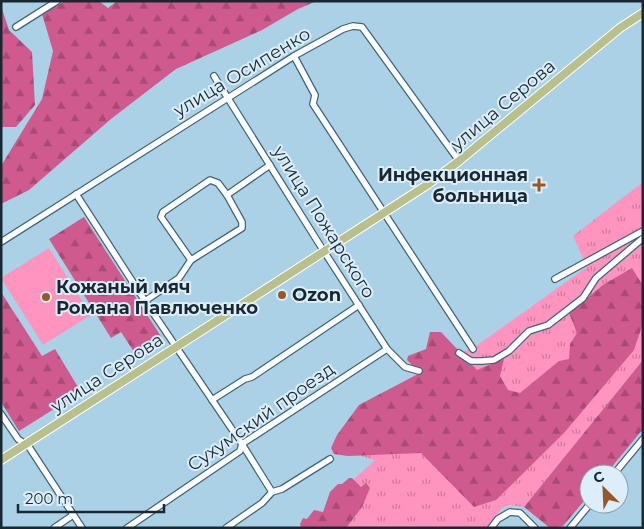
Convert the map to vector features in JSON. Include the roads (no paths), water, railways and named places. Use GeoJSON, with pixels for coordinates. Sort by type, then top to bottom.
{"type":"FeatureCollection","features":[{"type":"Feature","properties":{"kind":"main road","name":"улица Серова"},"geometry":{"type":"LineString","coordinates":[[1,460],[384,213],[459,161],[620,28],[643,14]]}},
{"type":"Feature","properties":{"kind":"street"},"geometry":{"type":"LineString","coordinates":[[16,27],[57,1]]}},
{"type":"Feature","properties":{"kind":"street","name":"улица Осипенко"},"geometry":{"type":"LineString","coordinates":[[1,242],[294,56],[343,29],[353,26],[362,27],[459,161]]}},
{"type":"Feature","properties":{"kind":"street"},"geometry":{"type":"LineString","coordinates":[[294,56],[315,95],[313,104],[473,349]]}},
{"type":"Feature","properties":{"kind":"street","name":"улица Пожарского"},"geometry":{"type":"LineString","coordinates":[[214,76],[324,252],[388,349],[406,367],[419,370]]}},
{"type":"Feature","properties":{"kind":"street"},"geometry":{"type":"LineString","coordinates":[[227,195],[270,166]]}},
{"type":"Feature","properties":{"kind":"street"},"geometry":{"type":"LineString","coordinates":[[145,301],[179,278],[191,260],[242,228],[242,222],[227,195],[218,183],[210,180],[163,212],[162,216],[191,260]]}},
{"type":"Feature","properties":{"kind":"street"},"geometry":{"type":"LineString","coordinates":[[76,194],[272,492]]}},
{"type":"Feature","properties":{"kind":"street"},"geometry":{"type":"LineString","coordinates":[[555,279],[643,231]]}},
{"type":"Feature","properties":{"kind":"street"},"geometry":{"type":"LineString","coordinates":[[459,352],[471,361],[494,360],[509,352],[529,331],[548,325],[584,298],[596,278],[643,238]]}},
{"type":"Feature","properties":{"kind":"street"},"geometry":{"type":"LineString","coordinates":[[212,400],[244,379],[252,377],[359,305]]}},
{"type":"Feature","properties":{"kind":"street","name":"Сухумский проезд"},"geometry":{"type":"LineString","coordinates":[[127,528],[240,451],[242,444],[388,349]]}},
{"type":"Feature","properties":{"kind":"street"},"geometry":{"type":"LineString","coordinates":[[1,414],[18,439],[29,447],[82,528]]}},
{"type":"Feature","properties":{"kind":"street"},"geometry":{"type":"LineString","coordinates":[[622,464],[643,439]]}},
{"type":"Feature","properties":{"kind":"street"},"geometry":{"type":"LineString","coordinates":[[226,528],[262,504],[272,492],[282,489],[330,459]]}},
{"type":"Feature","properties":{"kind":"street"},"geometry":{"type":"LineString","coordinates":[[491,528],[498,519],[510,512],[520,514],[535,528]]}},
{"type":"Feature","properties":{"kind":"street"},"geometry":{"type":"LineString","coordinates":[[570,528],[582,514]]}},
{"type":"Feature","properties":{"kind":"street"},"geometry":{"type":"LineString","coordinates":[[54,528],[73,515]]}},
{"type":"Feature","properties":{"kind":"place","name":"Инфекционная больница"},"geometry":{"type":"Point","coordinates":[539,185]}},
{"type":"Feature","properties":{"kind":"place","name":"Ozon"},"geometry":{"type":"Point","coordinates":[282,295]}},
{"type":"Feature","properties":{"kind":"place","name":"Кожаный мяч Романа Павлюченко"},"geometry":{"type":"Point","coordinates":[46,297]}}]}
